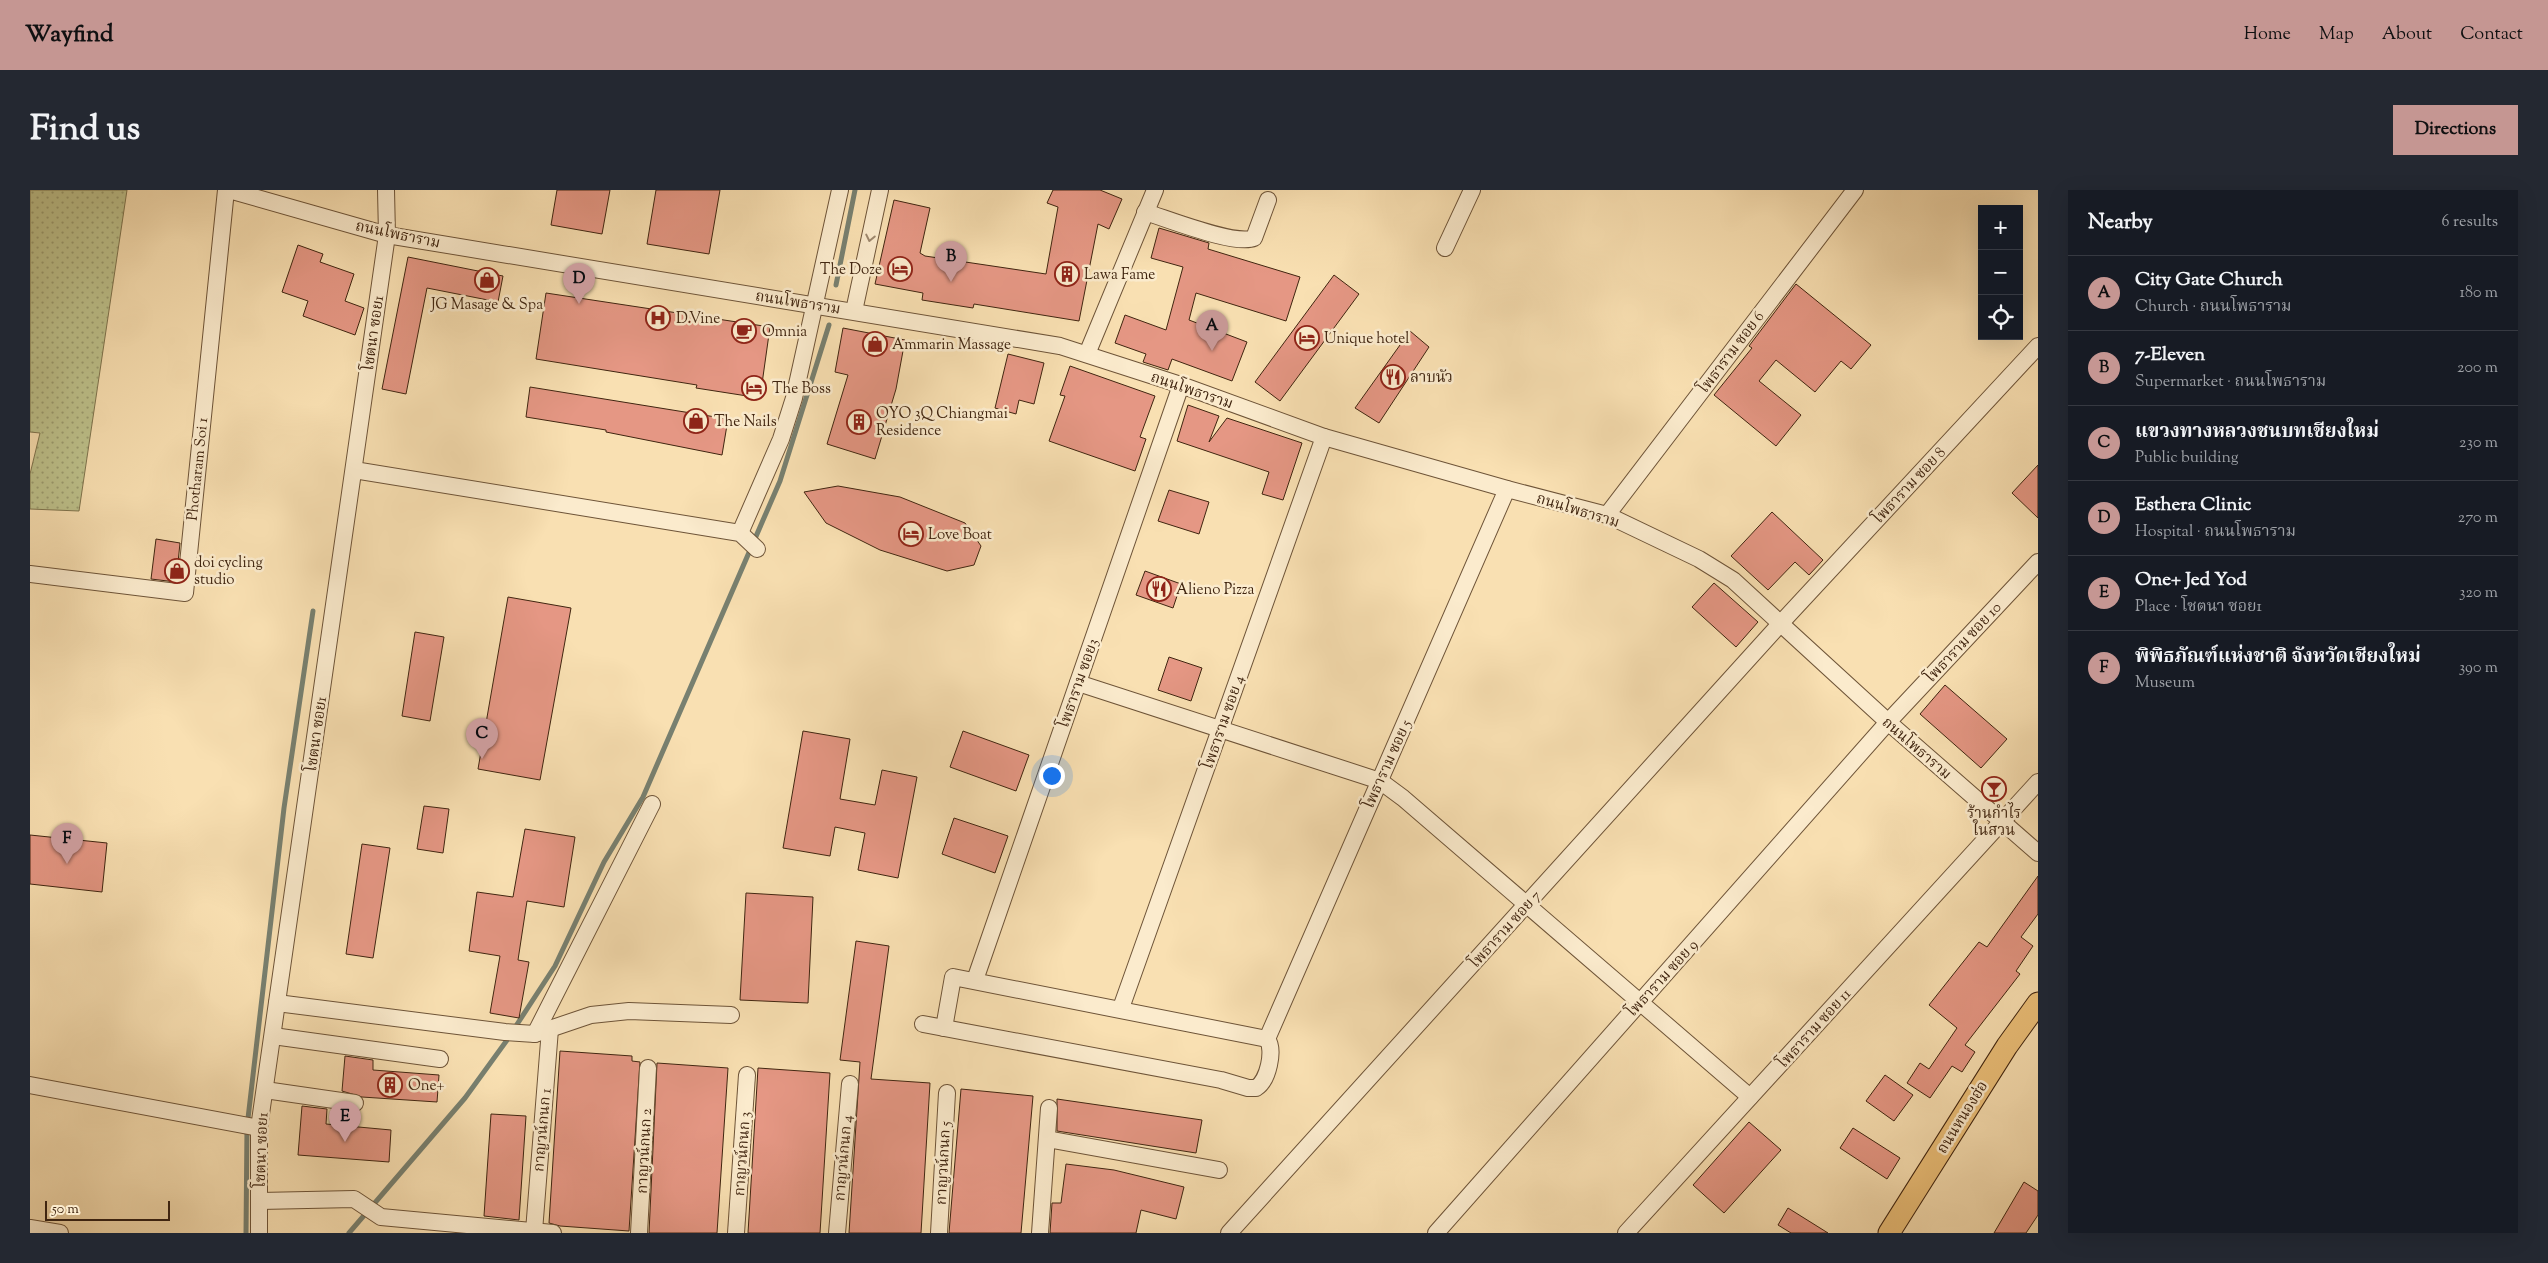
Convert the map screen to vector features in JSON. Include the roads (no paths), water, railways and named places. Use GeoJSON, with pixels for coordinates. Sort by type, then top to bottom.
{"type":"FeatureCollection","features":[{"type":"Feature","properties":{"kind":"main road","name":"ถนนหนองฮ่อ"},"geometry":{"type":"LineString","coordinates":[[1889,1233],[2007,1046],[2038,1003]]}},
{"type":"Feature","properties":{"kind":"street","name":"ถนนโพธาราม"},"geometry":{"type":"LineString","coordinates":[[227,190],[387,235],[1060,346],[1181,385],[1324,437],[1507,489],[1607,515],[1714,568],[1733,580],[1888,722],[2038,854]]}},
{"type":"Feature","properties":{"kind":"street","name":"Photharam Soi 1"},"geometry":{"type":"LineString","coordinates":[[30,574],[184,593],[227,190]]}},
{"type":"Feature","properties":{"kind":"street","name":"โชตนา ซอย1"},"geometry":{"type":"LineString","coordinates":[[259,1233],[259,1128],[387,235],[386,190]]}},
{"type":"Feature","properties":{"kind":"street"},"geometry":{"type":"LineString","coordinates":[[740,533],[787,423],[816,305],[840,190]]}},
{"type":"Feature","properties":{"kind":"street"},"geometry":{"type":"LineString","coordinates":[[854,311],[880,190]]}},
{"type":"Feature","properties":{"kind":"street"},"geometry":{"type":"LineString","coordinates":[[1087,354],[1155,190]]}},
{"type":"Feature","properties":{"kind":"street"},"geometry":{"type":"LineString","coordinates":[[1445,248],[1472,190]]}},
{"type":"Feature","properties":{"kind":"street","name":"โพธาราม ซอย 6"},"geometry":{"type":"LineString","coordinates":[[1607,515],[1855,190]]}},
{"type":"Feature","properties":{"kind":"street"},"geometry":{"type":"LineString","coordinates":[[1145,212],[1230,239],[1246,241],[1254,238],[1268,200]]}},
{"type":"Feature","properties":{"kind":"street","name":"โพธาราม ซอย 8"},"geometry":{"type":"LineString","coordinates":[[1780,624],[2038,346]]}},
{"type":"Feature","properties":{"kind":"street","name":"โพธาราม ซอย3"},"geometry":{"type":"LineString","coordinates":[[975,980],[1181,385]]}},
{"type":"Feature","properties":{"kind":"street","name":"โพธาราม ซอย 4"},"geometry":{"type":"LineString","coordinates":[[1121,1008],[1324,437]]}},
{"type":"Feature","properties":{"kind":"street"},"geometry":{"type":"LineString","coordinates":[[354,470],[740,533],[757,549]]}},
{"type":"Feature","properties":{"kind":"street","name":"โพธาราม ซอย 5"},"geometry":{"type":"LineString","coordinates":[[1267,1039],[1507,489]]}},
{"type":"Feature","properties":{"kind":"street","name":"โพธาราม ซอย 10"},"geometry":{"type":"LineString","coordinates":[[1888,722],[2038,562]]}},
{"type":"Feature","properties":{"kind":"street","name":"โพธาราม ซอย 7"},"geometry":{"type":"LineString","coordinates":[[1229,1233],[1780,624]]}},
{"type":"Feature","properties":{"kind":"street"},"geometry":{"type":"LineString","coordinates":[[1078,683],[1380,781],[1750,1097]]}},
{"type":"Feature","properties":{"kind":"street","name":"โพธาราม ซอย 9"},"geometry":{"type":"LineString","coordinates":[[1436,1233],[1888,722]]}},
{"type":"Feature","properties":{"kind":"street","name":"โพธาราม ซอย 11"},"geometry":{"type":"LineString","coordinates":[[1626,1233],[2038,782]]}},
{"type":"Feature","properties":{"kind":"street"},"geometry":{"type":"LineString","coordinates":[[543,1031],[652,804]]}},
{"type":"Feature","properties":{"kind":"street"},"geometry":{"type":"LineString","coordinates":[[923,1024],[944,1028],[1221,1080],[1248,1088],[1256,1088],[1264,1079],[1271,1048],[1267,1039],[1121,1008],[953,976],[944,1028]]}},
{"type":"Feature","properties":{"kind":"street"},"geometry":{"type":"LineString","coordinates":[[277,1003],[505,1032],[543,1031],[591,1015],[629,1011],[731,1015]]}},
{"type":"Feature","properties":{"kind":"street","name":"กาญวน์กนก 1"},"geometry":{"type":"LineString","coordinates":[[534,1231],[543,1031]]}},
{"type":"Feature","properties":{"kind":"street"},"geometry":{"type":"LineString","coordinates":[[273,1036],[440,1059]]}},
{"type":"Feature","properties":{"kind":"street","name":"กาญวน์กนก 2"},"geometry":{"type":"LineString","coordinates":[[639,1233],[648,1068]]}},
{"type":"Feature","properties":{"kind":"street","name":"กาญวน์กนก 3"},"geometry":{"type":"LineString","coordinates":[[736,1233],[747,1075]]}},
{"type":"Feature","properties":{"kind":"street","name":"กาญวน์กนก 4"},"geometry":{"type":"LineString","coordinates":[[837,1233],[850,1084]]}},
{"type":"Feature","properties":{"kind":"street"},"geometry":{"type":"LineString","coordinates":[[30,1085],[259,1128]]}},
{"type":"Feature","properties":{"kind":"street"},"geometry":{"type":"LineString","coordinates":[[265,1090],[355,1103]]}},
{"type":"Feature","properties":{"kind":"street","name":"กาญวน์กนก 5"},"geometry":{"type":"LineString","coordinates":[[939,1233],[947,1093]]}},
{"type":"Feature","properties":{"kind":"street"},"geometry":{"type":"LineString","coordinates":[[1040,1233],[1049,1108]]}},
{"type":"Feature","properties":{"kind":"street"},"geometry":{"type":"LineString","coordinates":[[1047,1139],[1219,1170]]}},
{"type":"Feature","properties":{"kind":"street"},"geometry":{"type":"LineString","coordinates":[[260,1201],[354,1199],[381,1217],[553,1233]]}},
{"type":"Feature","properties":{"kind":"street"},"geometry":{"type":"LineString","coordinates":[[30,1228],[60,1233]]}},
{"type":"Feature","properties":{"kind":"waterway"},"geometry":{"type":"LineString","coordinates":[[836,285],[855,190]]}},
{"type":"Feature","properties":{"kind":"waterway"},"geometry":{"type":"LineString","coordinates":[[514,1029],[555,966],[604,862],[643,797],[780,481],[829,325]]}},
{"type":"Feature","properties":{"kind":"waterway"},"geometry":{"type":"LineString","coordinates":[[246,1233],[247,1127],[284,808],[313,611]]}},
{"type":"Feature","properties":{"kind":"waterway"},"geometry":{"type":"LineString","coordinates":[[349,1233],[465,1098],[510,1036]]}},
{"type":"Feature","properties":{"kind":"place","name":"The Doze"},"geometry":{"type":"Point","coordinates":[900,269]}},
{"type":"Feature","properties":{"kind":"place","name":"Lawa Fame"},"geometry":{"type":"Point","coordinates":[1067,274]}},
{"type":"Feature","properties":{"kind":"place","name":"JG Masage & Spa"},"geometry":{"type":"Point","coordinates":[487,280]}},
{"type":"Feature","properties":{"kind":"place","name":"7-Eleven"},"geometry":{"type":"Point","coordinates":[951,282]}},
{"type":"Feature","properties":{"kind":"place","name":"Esthera Clinic"},"geometry":{"type":"Point","coordinates":[579,304]}},
{"type":"Feature","properties":{"kind":"place","name":"D.Vine"},"geometry":{"type":"Point","coordinates":[658,318]}},
{"type":"Feature","properties":{"kind":"place","name":"Omnia"},"geometry":{"type":"Point","coordinates":[744,331]}},
{"type":"Feature","properties":{"kind":"place","name":"Unique hotel"},"geometry":{"type":"Point","coordinates":[1307,338]}},
{"type":"Feature","properties":{"kind":"place","name":"Ammarin Massage"},"geometry":{"type":"Point","coordinates":[875,344]}},
{"type":"Feature","properties":{"kind":"place","name":"City Gate Church"},"geometry":{"type":"Point","coordinates":[1212,351]}},
{"type":"Feature","properties":{"kind":"place","name":"ลาบนัว"},"geometry":{"type":"Point","coordinates":[1393,377]}},
{"type":"Feature","properties":{"kind":"place","name":"The Boss"},"geometry":{"type":"Point","coordinates":[754,388]}},
{"type":"Feature","properties":{"kind":"place","name":"The Nails"},"geometry":{"type":"Point","coordinates":[696,421]}},
{"type":"Feature","properties":{"kind":"place","name":"OYO 3Q Chiangmai Residence"},"geometry":{"type":"Point","coordinates":[859,422]}},
{"type":"Feature","properties":{"kind":"place","name":"Love Boat"},"geometry":{"type":"Point","coordinates":[911,534]}},
{"type":"Feature","properties":{"kind":"place","name":"doi cycling studio"},"geometry":{"type":"Point","coordinates":[177,571]}},
{"type":"Feature","properties":{"kind":"place","name":"Alieno Pizza"},"geometry":{"type":"Point","coordinates":[1159,589]}},
{"type":"Feature","properties":{"kind":"place","name":"แขวงทางหลวงชนบทเชียงใหม่"},"geometry":{"type":"Point","coordinates":[482,759]}},
{"type":"Feature","properties":{"kind":"place","name":"ร้านกำไร ในสวน"},"geometry":{"type":"Point","coordinates":[1994,789]}},
{"type":"Feature","properties":{"kind":"place","name":"พิพิธภัณฑ์แห่งชาติ จังหวัดเชียงใหม่"},"geometry":{"type":"Point","coordinates":[67,864]}},
{"type":"Feature","properties":{"kind":"place","name":"One+"},"geometry":{"type":"Point","coordinates":[390,1085]}},
{"type":"Feature","properties":{"kind":"place","name":"One+ Jed Yod"},"geometry":{"type":"Point","coordinates":[345,1142]}}]}
